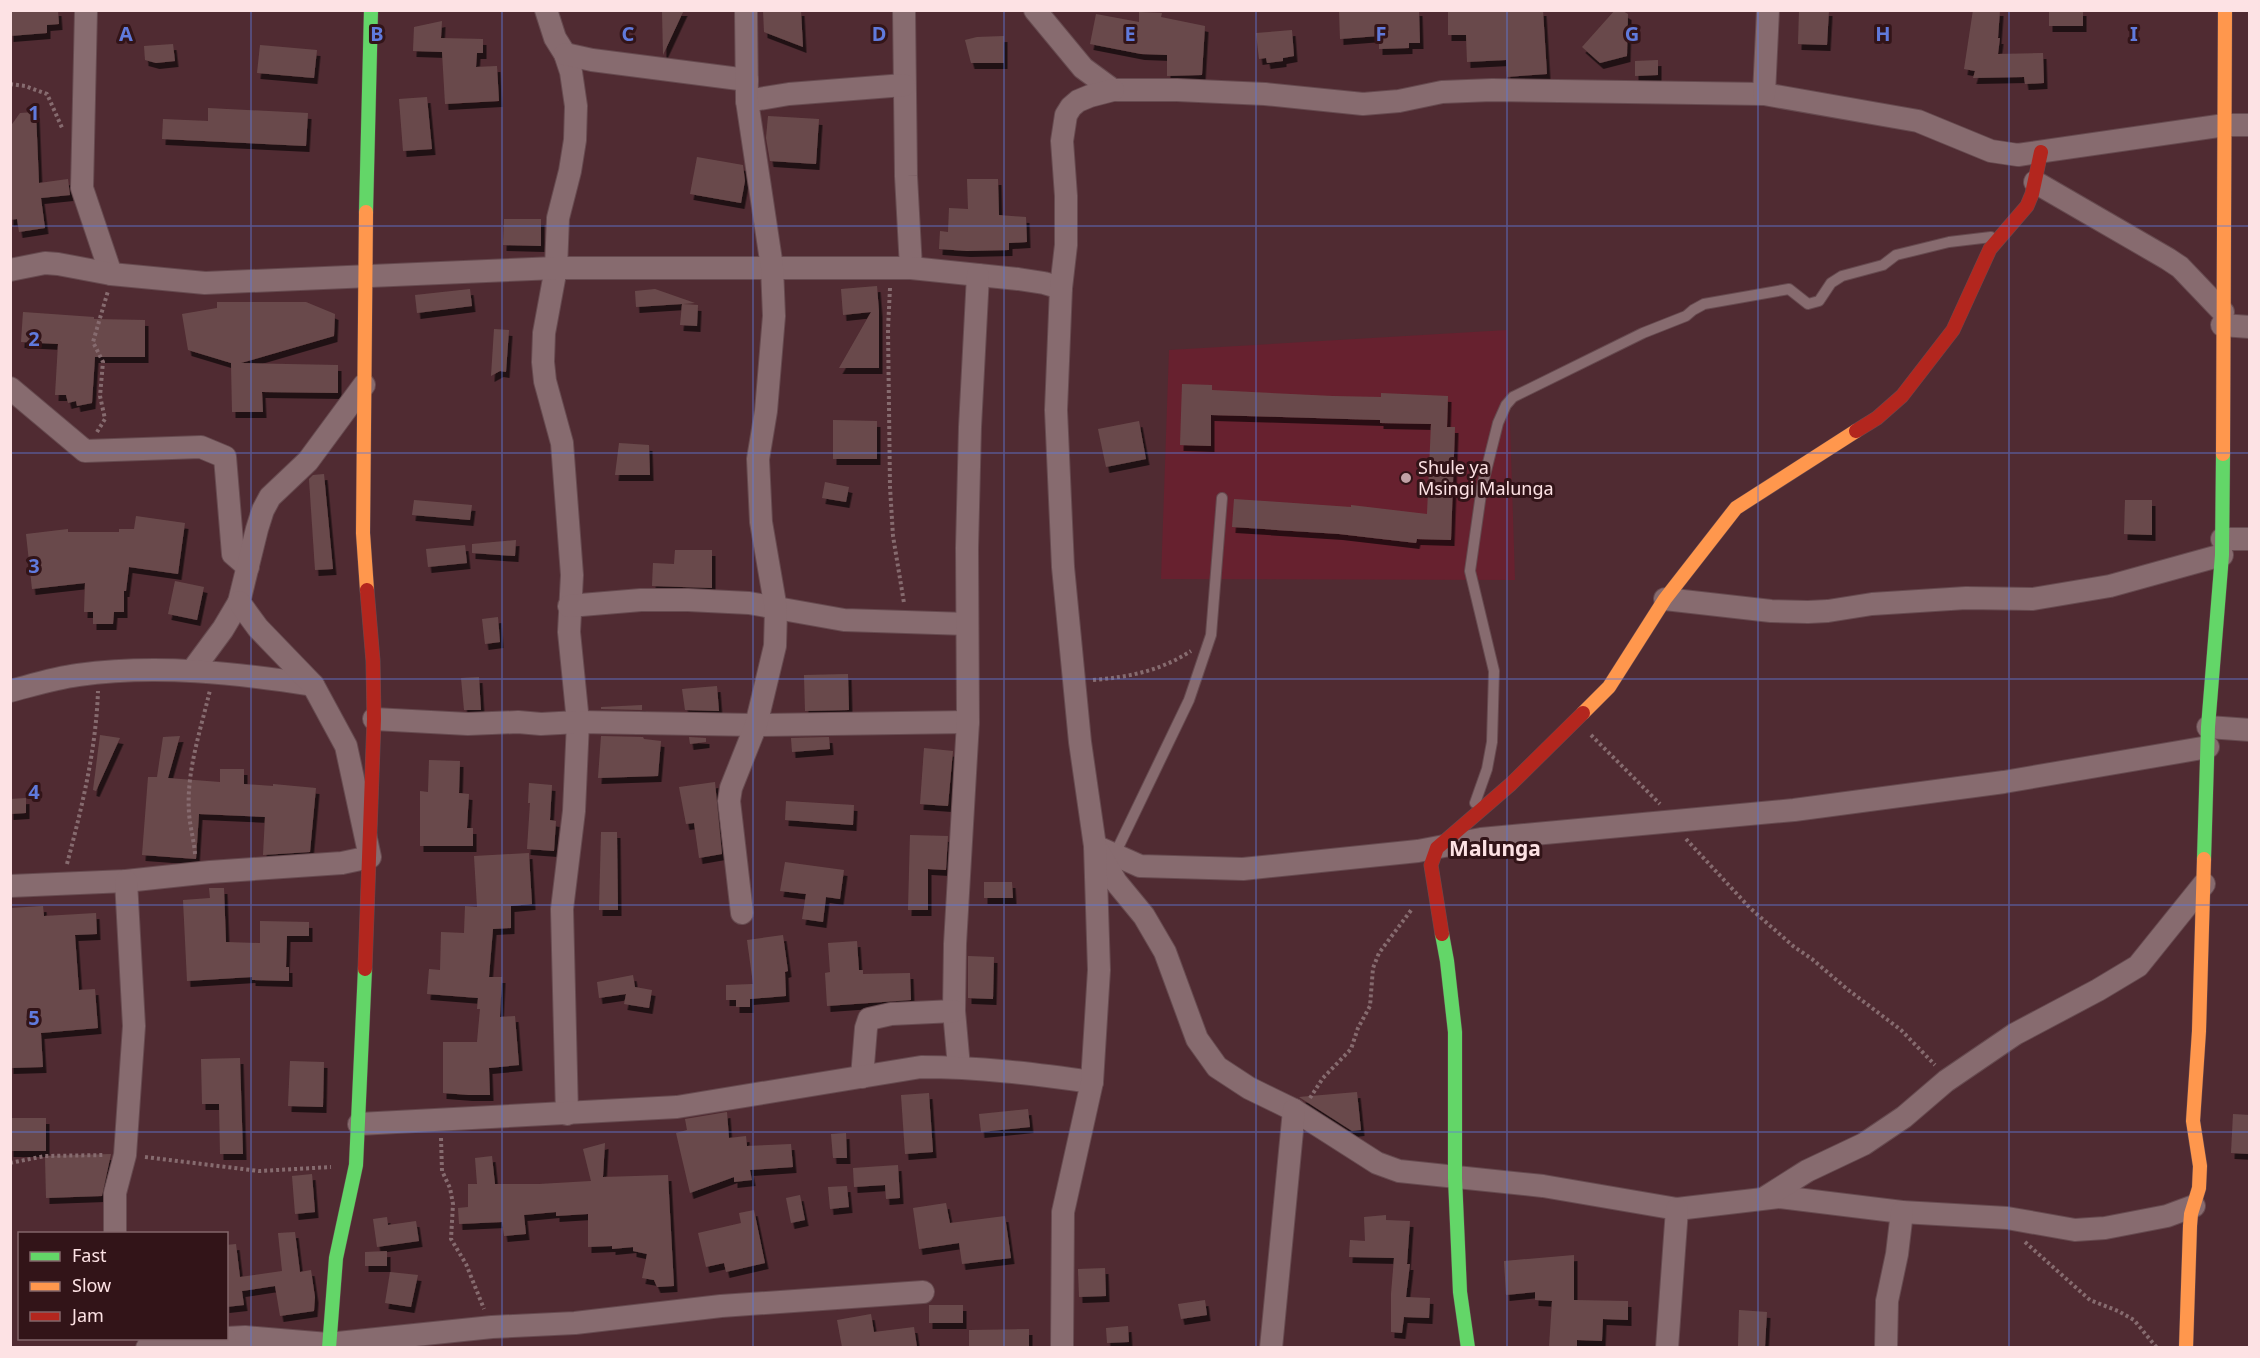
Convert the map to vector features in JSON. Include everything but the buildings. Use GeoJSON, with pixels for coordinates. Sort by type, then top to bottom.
{"type":"FeatureCollection","features":[{"type":"Feature","properties":{"kind":"street"},"geometry":{"type":"LineString","coordinates":[[86,10],[82,188],[111,274]]}},
{"type":"Feature","properties":{"kind":"street"},"geometry":{"type":"LineString","coordinates":[[329,1346],[336,1258],[356,1165],[370,857],[374,719],[373,661],[363,533],[364,276],[371,10]]}},
{"type":"Feature","properties":{"kind":"street"},"geometry":{"type":"LineString","coordinates":[[546,10],[555,38],[565,54],[571,72],[576,106],[575,140],[558,218],[556,268],[544,333],[543,362],[545,381],[562,442],[572,575],[569,632],[578,722],[574,811],[562,909],[567,1114]]}},
{"type":"Feature","properties":{"kind":"street"},"geometry":{"type":"LineString","coordinates":[[742,913],[729,801],[731,788],[756,725],[775,646],[776,609],[761,522],[758,459],[766,411],[774,316],[772,267],[747,91],[746,10]]}},
{"type":"Feature","properties":{"kind":"street"},"geometry":{"type":"LineString","coordinates":[[901,268],[904,10]]}},
{"type":"Feature","properties":{"kind":"street"},"geometry":{"type":"LineString","coordinates":[[1035,10],[1083,68],[1113,90]]}},
{"type":"Feature","properties":{"kind":"street"},"geometry":{"type":"LineString","coordinates":[[1764,94],[1768,10]]}},
{"type":"Feature","properties":{"kind":"street"},"geometry":{"type":"LineString","coordinates":[[2186,1347],[2190,1226],[2199,1188],[2200,1166],[2193,1121],[2199,1031],[2208,737],[2222,547],[2225,10]]}},
{"type":"Feature","properties":{"kind":"street"},"geometry":{"type":"LineString","coordinates":[[565,54],[747,91],[809,92],[904,85]]}},
{"type":"Feature","properties":{"kind":"street"},"geometry":{"type":"LineString","coordinates":[[2194,1206],[2167,1216],[2090,1230],[2075,1230],[2007,1218],[1902,1212],[1780,1197],[1677,1209],[1543,1186],[1399,1171],[1377,1163],[1297,1112],[1224,1074],[1210,1060],[1197,1039],[1165,952],[1144,916],[1116,882],[1105,851],[1080,742],[1063,567],[1056,410],[1061,288],[1066,245],[1066,196],[1062,141],[1066,115],[1078,101],[1113,90],[1265,93],[1363,104],[1399,101],[1442,92],[1492,90],[1764,94],[1918,121],[1991,151],[2018,155],[2225,125],[2250,125]]}},
{"type":"Feature","properties":{"kind":"street"},"geometry":{"type":"LineString","coordinates":[[1468,1347],[1460,1292],[1455,1178],[1455,1032],[1447,961],[1432,883],[1431,865],[1437,848],[1511,784],[1609,687],[1665,599],[1736,508],[1878,418],[1902,396],[1953,330],[1984,258],[2026,206],[2035,182],[2041,152]]}},
{"type":"Feature","properties":{"kind":"street"},"geometry":{"type":"LineString","coordinates":[[2035,182],[2180,267],[2223,318],[2250,327]]}},
{"type":"Feature","properties":{"kind":"street"},"geometry":{"type":"LineString","coordinates":[[10,270],[52,263],[111,274],[205,283],[556,268],[901,268],[978,274],[1044,283],[1061,288]]}},
{"type":"Feature","properties":{"kind":"street"},"geometry":{"type":"LineString","coordinates":[[959,1067],[954,1011],[955,944],[968,722],[970,427],[978,274]]}},
{"type":"Feature","properties":{"kind":"street"},"geometry":{"type":"LineString","coordinates":[[192,671],[223,629],[239,602],[256,529],[270,497],[308,461],[364,385]]}},
{"type":"Feature","properties":{"kind":"street"},"geometry":{"type":"LineString","coordinates":[[10,388],[85,451],[201,447],[225,457],[232,554],[248,567]]}},
{"type":"Feature","properties":{"kind":"street"},"geometry":{"type":"LineString","coordinates":[[1665,599],[1771,611],[1808,612],[1872,604],[1966,598],[2033,599],[2109,586],[2250,539]]}},
{"type":"Feature","properties":{"kind":"street"},"geometry":{"type":"LineString","coordinates":[[569,606],[641,600],[688,600],[749,603],[844,620],[968,624]]}},
{"type":"Feature","properties":{"kind":"street"},"geometry":{"type":"LineString","coordinates":[[239,602],[258,628],[313,685],[346,746],[370,857]]}},
{"type":"Feature","properties":{"kind":"street"},"geometry":{"type":"LineString","coordinates":[[10,691],[56,679],[146,670],[216,672],[313,685]]}},
{"type":"Feature","properties":{"kind":"street"},"geometry":{"type":"LineString","coordinates":[[374,719],[468,724],[578,722],[756,725],[968,722]]}},
{"type":"Feature","properties":{"kind":"street"},"geometry":{"type":"LineString","coordinates":[[1105,851],[1140,866],[1242,869],[1437,848],[1481,839],[1794,810],[2004,782],[2208,737],[2250,730]]}},
{"type":"Feature","properties":{"kind":"street"},"geometry":{"type":"LineString","coordinates":[[1062,1347],[1063,1212],[1092,1082],[1105,851]]}},
{"type":"Feature","properties":{"kind":"street"},"geometry":{"type":"LineString","coordinates":[[10,886],[126,881],[198,873],[342,863],[370,857]]}},
{"type":"Feature","properties":{"kind":"street"},"geometry":{"type":"LineString","coordinates":[[115,1232],[115,1193],[125,1155],[134,1026],[126,881]]}},
{"type":"Feature","properties":{"kind":"street"},"geometry":{"type":"LineString","coordinates":[[1766,1197],[1807,1171],[1863,1144],[1904,1117],[1946,1081],[2015,1034],[2138,966],[2204,884]]}},
{"type":"Feature","properties":{"kind":"street"},"geometry":{"type":"LineString","coordinates":[[862,1077],[866,1028],[869,1019],[891,1014],[954,1011]]}},
{"type":"Feature","properties":{"kind":"street"},"geometry":{"type":"LineString","coordinates":[[359,1124],[677,1107],[921,1067],[959,1067],[1028,1073],[1092,1082]]}},
{"type":"Feature","properties":{"kind":"street"},"geometry":{"type":"LineString","coordinates":[[1271,1347],[1297,1112]]}},
{"type":"Feature","properties":{"kind":"street"},"geometry":{"type":"LineString","coordinates":[[1667,1347],[1677,1209]]}},
{"type":"Feature","properties":{"kind":"street"},"geometry":{"type":"LineString","coordinates":[[1886,1347],[1887,1301],[1897,1254],[1902,1212]]}},
{"type":"Feature","properties":{"kind":"street"},"geometry":{"type":"LineString","coordinates":[[228,1338],[245,1337],[329,1346],[492,1327],[575,1323],[721,1306],[924,1292]]}},
{"type":"Feature","properties":{"kind":"street"},"geometry":{"type":"LineString","coordinates":[[149,1347],[209,1340]]}},
{"type":"Feature","properties":{"kind":"lane"},"geometry":{"type":"LineString","coordinates":[[1467,823],[1487,770],[1494,706],[1494,671],[1470,571],[1482,487],[1498,423],[1506,405],[1513,397],[1643,333],[1686,316],[1704,304],[1790,289],[1808,304],[1819,301],[1831,283],[1842,276],[1883,265],[1896,255],[1949,242],[1995,237],[1997,240]]}},
{"type":"Feature","properties":{"kind":"lane"},"geometry":{"type":"LineString","coordinates":[[1105,851],[1189,700],[1212,635],[1222,498]]}},
{"type":"Feature","properties":{"kind":"path"},"geometry":{"type":"LineString","coordinates":[[10,84],[25,86],[47,94],[64,132]]}},
{"type":"Feature","properties":{"kind":"path"},"geometry":{"type":"LineString","coordinates":[[901,268],[888,329],[890,487],[893,536],[906,622]]}},
{"type":"Feature","properties":{"kind":"path"},"geometry":{"type":"LineString","coordinates":[[85,451],[105,419],[100,396],[103,362],[93,342],[105,306],[111,274]]}},
{"type":"Feature","properties":{"kind":"path"},"geometry":{"type":"LineString","coordinates":[[1074,682],[1119,678],[1156,669],[1176,660],[1212,635]]}},
{"type":"Feature","properties":{"kind":"path"},"geometry":{"type":"LineString","coordinates":[[198,873],[189,812],[190,792],[194,763],[216,672]]}},
{"type":"Feature","properties":{"kind":"path"},"geometry":{"type":"LineString","coordinates":[[61,884],[94,746],[99,673]]}},
{"type":"Feature","properties":{"kind":"path"},"geometry":{"type":"LineString","coordinates":[[1576,720],[1647,788],[1697,853],[1750,908],[1793,946],[1901,1030],[1940,1070],[1946,1081]]}},
{"type":"Feature","properties":{"kind":"path"},"geometry":{"type":"LineString","coordinates":[[1297,1112],[1323,1078],[1351,1049],[1358,1028],[1370,1006],[1372,968],[1379,953],[1432,883]]}},
{"type":"Feature","properties":{"kind":"path"},"geometry":{"type":"LineString","coordinates":[[424,1121],[441,1137],[442,1171],[450,1188],[453,1204],[451,1239],[466,1264],[492,1327]]}},
{"type":"Feature","properties":{"kind":"path"},"geometry":{"type":"LineString","coordinates":[[10,1163],[45,1156],[125,1155],[259,1171],[356,1165]]}},
{"type":"Feature","properties":{"kind":"path"},"geometry":{"type":"LineString","coordinates":[[2007,1218],[2020,1239],[2051,1262],[2081,1293],[2090,1300],[2134,1320],[2157,1347]]}},
{"type":"Feature","properties":{"kind":"shaded area"},"geometry":{"type":"Polygon","coordinates":[[[1507,330],[1515,580],[1161,579],[1169,350],[1507,330]]]}},
{"type":"Feature","properties":{"kind":"traffic: fast"},"geometry":{"type":"LineString","coordinates":[[366,212],[371,10]]}},
{"type":"Feature","properties":{"kind":"traffic: fast"},"geometry":{"type":"LineString","coordinates":[[2204,859],[2208,727],[2222,555],[2223,454]]}},
{"type":"Feature","properties":{"kind":"traffic: fast"},"geometry":{"type":"LineString","coordinates":[[1442,934],[1455,1032],[1455,1178],[1460,1292],[1468,1348]]}},
{"type":"Feature","properties":{"kind":"traffic: fast"},"geometry":{"type":"LineString","coordinates":[[329,1348],[336,1258],[356,1165],[365,969]]}},
{"type":"Feature","properties":{"kind":"traffic: slow"},"geometry":{"type":"LineString","coordinates":[[2223,454],[2225,10]]}},
{"type":"Feature","properties":{"kind":"traffic: slow"},"geometry":{"type":"LineString","coordinates":[[366,212],[363,533],[367,590]]}},
{"type":"Feature","properties":{"kind":"traffic: slow"},"geometry":{"type":"LineString","coordinates":[[1583,713],[1609,687],[1665,599],[1736,508],[1856,431]]}},
{"type":"Feature","properties":{"kind":"traffic: slow"},"geometry":{"type":"LineString","coordinates":[[2186,1348],[2190,1226],[2199,1188],[2200,1166],[2193,1121],[2199,1031],[2204,859]]}},
{"type":"Feature","properties":{"kind":"traffic: jam"},"geometry":{"type":"LineString","coordinates":[[1856,431],[1877,418],[1902,396],[1953,330],[1990,249],[2027,206],[2032,194],[2041,152]]}},
{"type":"Feature","properties":{"kind":"traffic: jam"},"geometry":{"type":"LineString","coordinates":[[365,969],[374,719],[373,661],[367,590]]}},
{"type":"Feature","properties":{"kind":"traffic: jam"},"geometry":{"type":"LineString","coordinates":[[1442,934],[1431,865],[1437,848],[1511,784],[1583,713]]}},
{"type":"Feature","properties":{"kind":"place","name":"Shule ya Msingi Malunga"},"geometry":{"type":"Point","coordinates":[1406,478]}},
{"type":"Feature","properties":{"kind":"district","name":"Malunga"},"geometry":{"type":"Point","coordinates":[1495,849]}}]}
